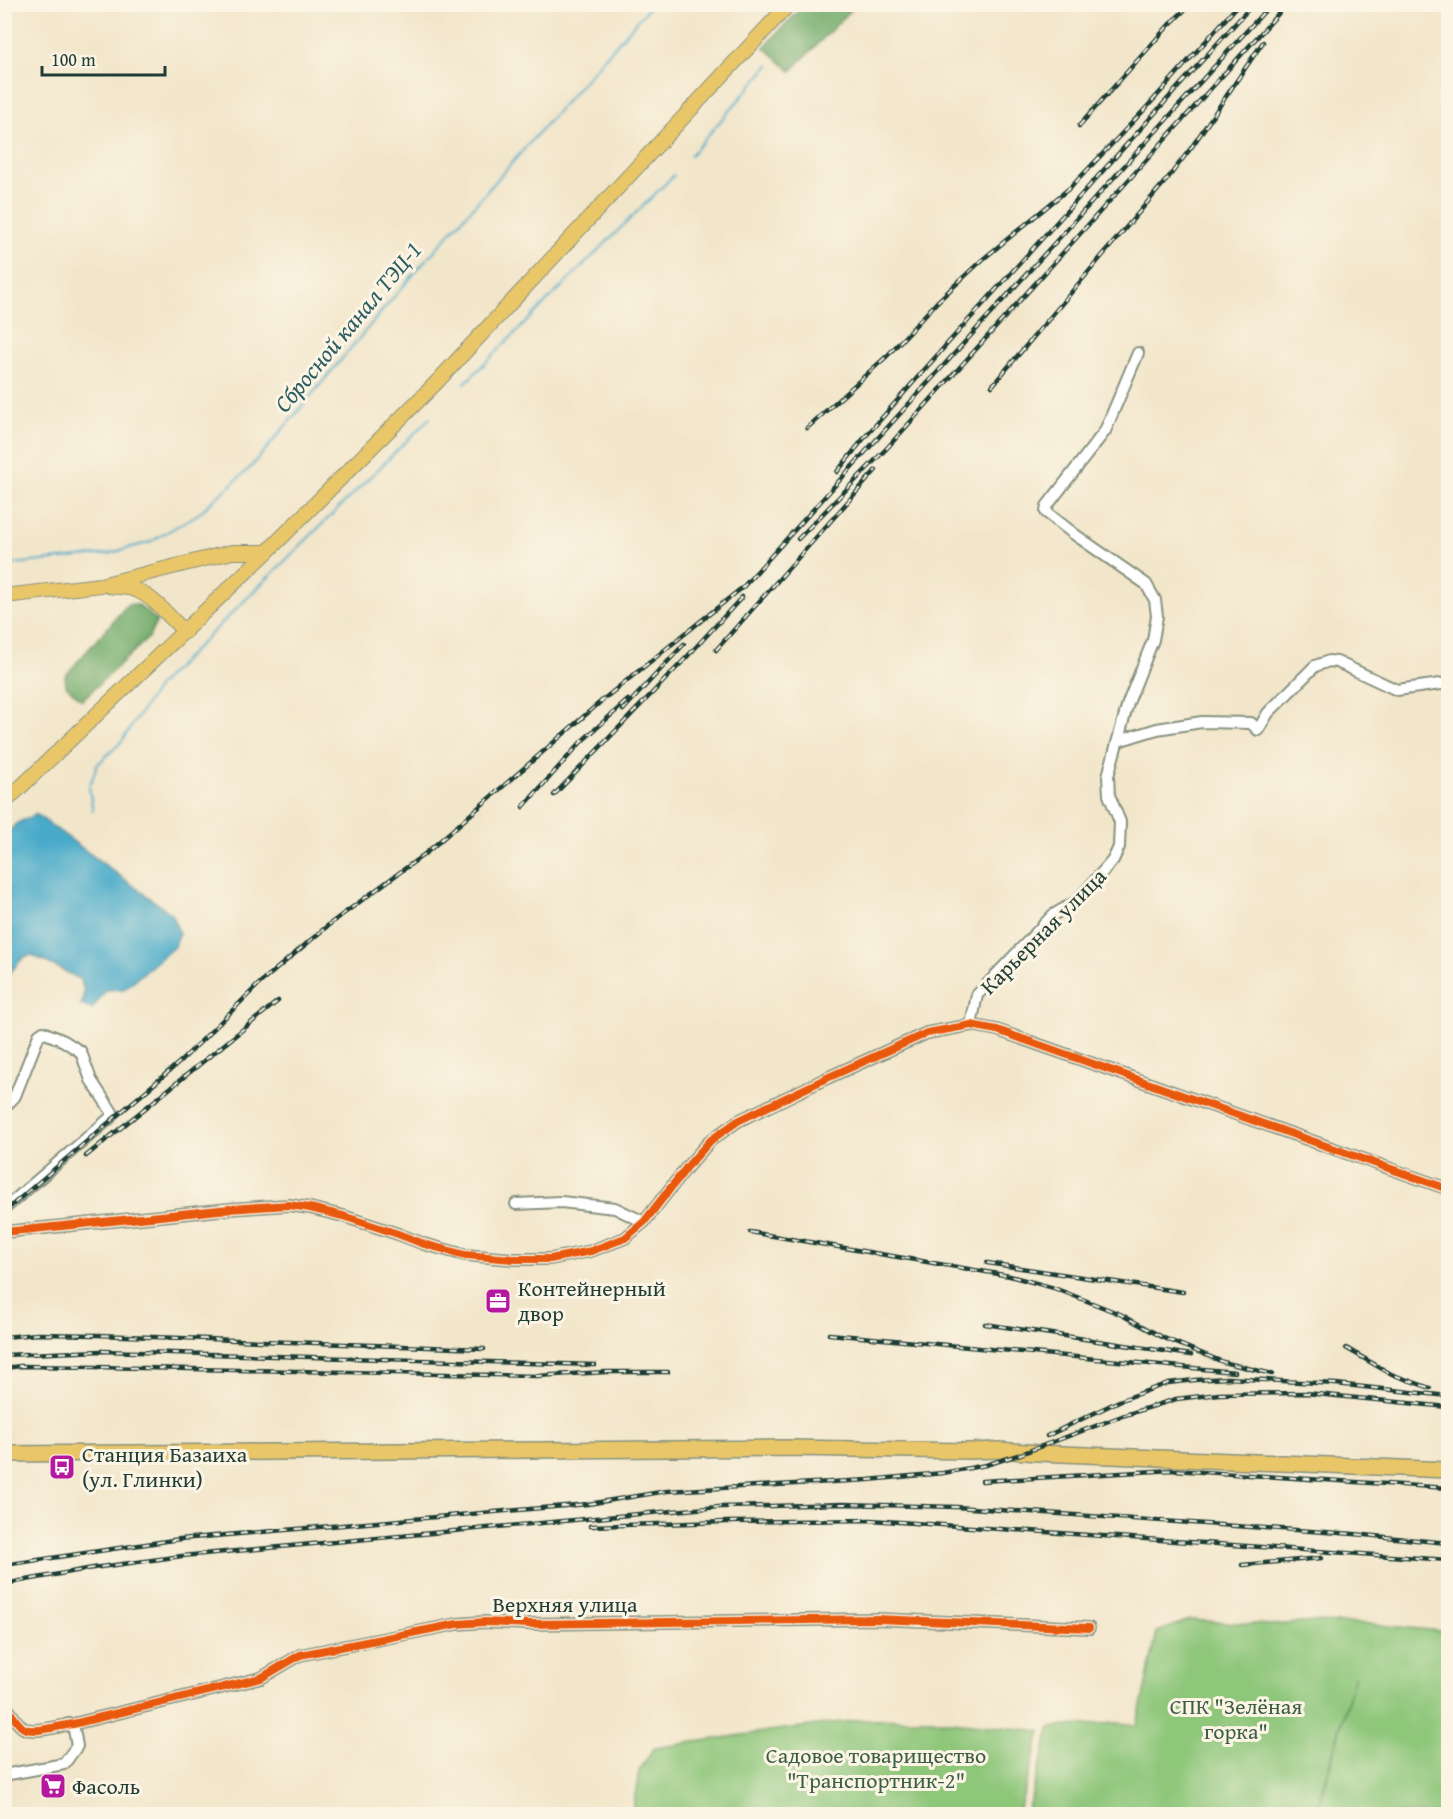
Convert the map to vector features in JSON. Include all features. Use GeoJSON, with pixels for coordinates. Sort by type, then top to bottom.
{"type":"FeatureCollection","features":[{"type":"Feature","properties":{"kind":"highway"},"geometry":{"type":"LineString","coordinates":[[4,1454],[790,1448],[999,1450],[1038,1454],[1449,1470]]}},
{"type":"Feature","properties":{"kind":"main road"},"geometry":{"type":"LineString","coordinates":[[4,803],[267,552],[435,384],[789,4]]}},
{"type":"Feature","properties":{"kind":"main road"},"geometry":{"type":"LineString","coordinates":[[4,596],[101,585],[232,552],[267,552]]}},
{"type":"Feature","properties":{"kind":"main road"},"geometry":{"type":"LineString","coordinates":[[101,585],[132,589],[153,600],[184,632]]}},
{"type":"Feature","properties":{"kind":"street","name":"Карьерная улица"},"geometry":{"type":"LineString","coordinates":[[970,1025],[977,995],[1053,915],[1077,902],[1113,860],[1119,847],[1120,822],[1109,795],[1107,782],[1128,703],[1153,640],[1157,616],[1155,600],[1146,584],[1046,512],[1047,506],[1105,431],[1138,353]]}},
{"type":"Feature","properties":{"kind":"street"},"geometry":{"type":"LineString","coordinates":[[1118,741],[1157,729],[1202,722],[1251,723],[1258,730],[1268,713],[1314,666],[1321,662],[1337,662],[1397,690],[1449,682]]}},
{"type":"Feature","properties":{"kind":"street"},"geometry":{"type":"LineString","coordinates":[[4,1232],[289,1205],[343,1216],[424,1244],[465,1255],[550,1259],[591,1251],[625,1238],[644,1222],[711,1140],[738,1121],[927,1033],[970,1025],[1019,1037],[1449,1189]]}},
{"type":"Feature","properties":{"kind":"street"},"geometry":{"type":"LineString","coordinates":[[4,1108],[15,1096],[39,1035],[44,1032],[81,1052],[91,1080],[112,1112],[110,1118],[4,1209]]}},
{"type":"Feature","properties":{"kind":"street"},"geometry":{"type":"LineString","coordinates":[[516,1204],[561,1203],[615,1208],[644,1222]]}},
{"type":"Feature","properties":{"kind":"street","name":"Верхняя улица"},"geometry":{"type":"LineString","coordinates":[[4,1704],[22,1726],[30,1730],[73,1724],[261,1678],[300,1655],[457,1624],[485,1622],[529,1624],[877,1619],[1089,1628]]}},
{"type":"Feature","properties":{"kind":"street"},"geometry":{"type":"LineString","coordinates":[[4,1775],[64,1764],[77,1746],[73,1724]]}},
{"type":"Feature","properties":{"kind":"green space"},"geometry":{"type":"Polygon","coordinates":[[[804,5],[856,5],[791,71],[764,47],[804,5]]]}},
{"type":"Feature","properties":{"kind":"green space"},"geometry":{"type":"Polygon","coordinates":[[[128,604],[139,605],[157,621],[149,637],[82,700],[66,686],[65,676],[128,604]]]}},
{"type":"Feature","properties":{"kind":"green space","name":"СПК \"Зелёная горка\""},"geometry":{"type":"Polygon","coordinates":[[[1189,1620],[1271,1625],[1315,1622],[1370,1624],[1448,1632],[1448,1814],[1317,1814],[1355,1675],[1315,1814],[1026,1814],[1051,1727],[1116,1723],[1137,1725],[1157,1632],[1189,1620]]]}},
{"type":"Feature","properties":{"kind":"green space","name":"Садовое товарищество \"Транспортник-2\""},"geometry":{"type":"Polygon","coordinates":[[[922,1719],[1041,1731],[1018,1814],[632,1814],[639,1771],[654,1748],[859,1720],[922,1719]]]}},
{"type":"Feature","properties":{"kind":"water"},"geometry":{"type":"Polygon","coordinates":[[[36,814],[173,915],[179,934],[175,946],[124,989],[106,990],[92,1009],[81,1005],[84,991],[80,979],[32,955],[24,957],[5,978],[5,835],[17,823],[36,814]]]}},
{"type":"Feature","properties":{"kind":"waterway","name":"Сбросной канал ТЭЦ-1"},"geometry":{"type":"LineString","coordinates":[[4,565],[108,554],[150,542],[198,514],[251,467],[398,292],[652,4]]}},
{"type":"Feature","properties":{"kind":"waterway"},"geometry":{"type":"LineString","coordinates":[[690,156],[769,65]]}},
{"type":"Feature","properties":{"kind":"waterway"},"geometry":{"type":"LineString","coordinates":[[465,383],[674,175]]}},
{"type":"Feature","properties":{"kind":"waterway"},"geometry":{"type":"LineString","coordinates":[[93,811],[89,788],[97,765],[121,742],[159,685],[430,418]]}},
{"type":"Feature","properties":{"kind":"railway"},"geometry":{"type":"LineString","coordinates":[[1079,126],[1169,25],[1191,4]]}},
{"type":"Feature","properties":{"kind":"railway"},"geometry":{"type":"LineString","coordinates":[[807,428],[887,356],[937,302],[982,260],[1072,186],[1239,4]]}},
{"type":"Feature","properties":{"kind":"railway"},"geometry":{"type":"LineString","coordinates":[[837,472],[948,343],[1253,4]]}},
{"type":"Feature","properties":{"kind":"railway"},"geometry":{"type":"LineString","coordinates":[[4,1212],[181,1061],[261,982],[331,923],[426,853],[605,698],[743,587],[1271,4]]}},
{"type":"Feature","properties":{"kind":"railway"},"geometry":{"type":"LineString","coordinates":[[798,539],[887,448],[1287,4]]}},
{"type":"Feature","properties":{"kind":"railway"},"geometry":{"type":"LineString","coordinates":[[992,386],[1168,178],[1263,42]]}},
{"type":"Feature","properties":{"kind":"railway"},"geometry":{"type":"LineString","coordinates":[[716,650],[876,470]]}},
{"type":"Feature","properties":{"kind":"railway"},"geometry":{"type":"LineString","coordinates":[[554,795],[742,597]]}},
{"type":"Feature","properties":{"kind":"railway"},"geometry":{"type":"LineString","coordinates":[[623,710],[684,644]]}},
{"type":"Feature","properties":{"kind":"railway"},"geometry":{"type":"LineString","coordinates":[[523,807],[582,741],[628,700]]}},
{"type":"Feature","properties":{"kind":"railway"},"geometry":{"type":"LineString","coordinates":[[86,1156],[278,1001]]}},
{"type":"Feature","properties":{"kind":"railway"},"geometry":{"type":"LineString","coordinates":[[750,1232],[1010,1276],[1054,1288],[1120,1314],[1164,1338],[1223,1362],[1272,1374]]}},
{"type":"Feature","properties":{"kind":"railway"},"geometry":{"type":"LineString","coordinates":[[987,1263],[1183,1292]]}},
{"type":"Feature","properties":{"kind":"railway"},"geometry":{"type":"LineString","coordinates":[[985,1324],[1191,1355]]}},
{"type":"Feature","properties":{"kind":"railway"},"geometry":{"type":"LineString","coordinates":[[4,1337],[37,1334],[97,1335],[484,1349]]}},
{"type":"Feature","properties":{"kind":"railway"},"geometry":{"type":"LineString","coordinates":[[829,1334],[1235,1372]]}},
{"type":"Feature","properties":{"kind":"railway"},"geometry":{"type":"LineString","coordinates":[[1346,1348],[1391,1374],[1430,1388]]}},
{"type":"Feature","properties":{"kind":"railway"},"geometry":{"type":"LineString","coordinates":[[4,1355],[101,1351],[595,1365]]}},
{"type":"Feature","properties":{"kind":"railway"},"geometry":{"type":"LineString","coordinates":[[4,1368],[21,1366],[95,1367],[537,1376],[606,1372],[668,1372]]}},
{"type":"Feature","properties":{"kind":"railway"},"geometry":{"type":"LineString","coordinates":[[1047,1436],[1119,1401],[1168,1383],[1195,1380],[1227,1378],[1336,1384],[1448,1396]]}},
{"type":"Feature","properties":{"kind":"railway"},"geometry":{"type":"LineString","coordinates":[[4,1565],[180,1539],[588,1504],[667,1491],[868,1480],[943,1473],[986,1465],[1018,1455],[1122,1416],[1176,1399],[1219,1394],[1306,1393],[1448,1407]]}},
{"type":"Feature","properties":{"kind":"railway"},"geometry":{"type":"LineString","coordinates":[[982,1481],[1173,1470],[1448,1488]]}},
{"type":"Feature","properties":{"kind":"railway"},"geometry":{"type":"LineString","coordinates":[[4,1584],[93,1568],[182,1556],[719,1507],[842,1504],[956,1507],[1354,1534],[1448,1543]]}},
{"type":"Feature","properties":{"kind":"railway"},"geometry":{"type":"LineString","coordinates":[[590,1526],[871,1520],[1448,1560]]}},
{"type":"Feature","properties":{"kind":"railway"},"geometry":{"type":"LineString","coordinates":[[1242,1565],[1322,1558]]}},
{"type":"Feature","properties":{"kind":"cycle path"},"geometry":{"type":"LineString","coordinates":[[4,1232],[289,1205],[343,1216],[424,1244],[465,1255],[550,1259],[591,1251],[625,1238],[644,1222],[711,1140],[738,1121],[927,1033],[971,1025],[997,1030],[1448,1189]]}},
{"type":"Feature","properties":{"kind":"cycle path"},"geometry":{"type":"LineString","coordinates":[[4,1704],[22,1727],[32,1730],[47,1729],[261,1678],[300,1655],[457,1624],[485,1622],[529,1624],[877,1619],[1089,1628]]}},
{"type":"Feature","properties":{"kind":"place","name":"Контейнерный двор"},"geometry":{"type":"Point","coordinates":[498,1301]}},
{"type":"Feature","properties":{"kind":"place","name":"Станция Базаиха (ул. Глинки)"},"geometry":{"type":"Point","coordinates":[62,1467]}},
{"type":"Feature","properties":{"kind":"place","name":"Фасоль"},"geometry":{"type":"Point","coordinates":[53,1786]}}]}
